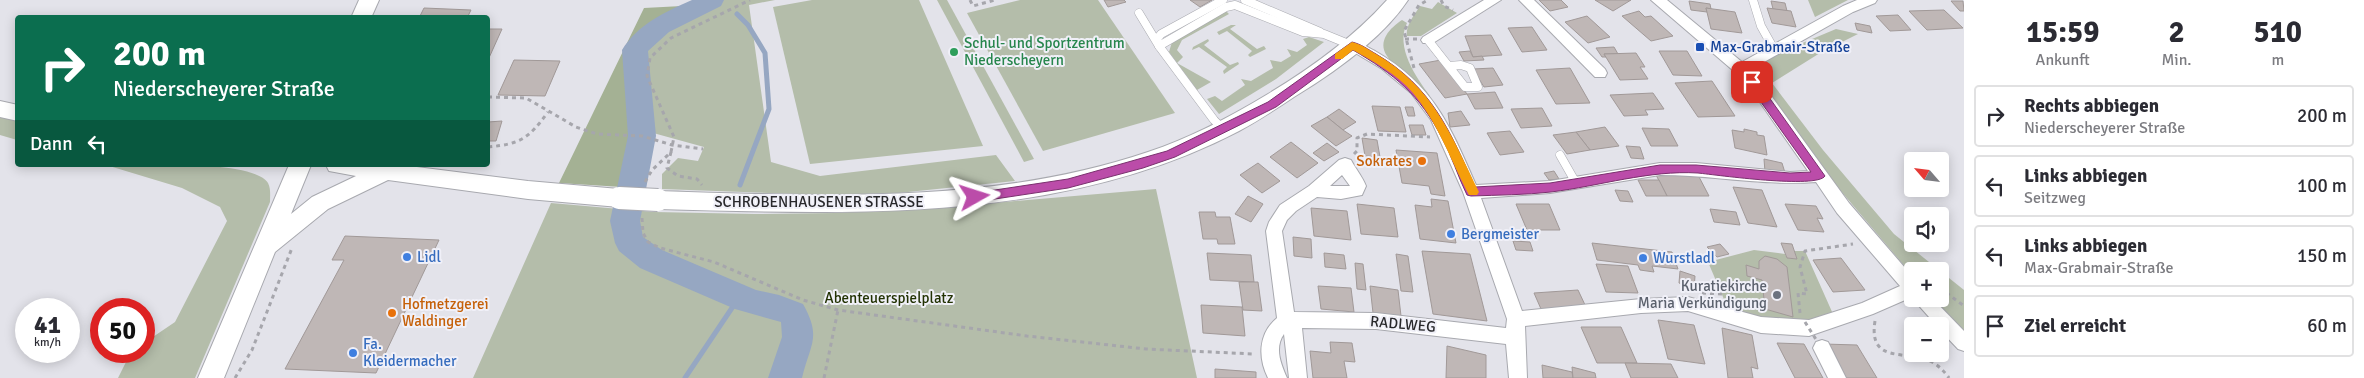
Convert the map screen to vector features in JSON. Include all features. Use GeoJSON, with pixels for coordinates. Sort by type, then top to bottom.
{"type":"FeatureCollection","features":[{"type":"Feature","properties":{"kind":"main road"},"geometry":{"type":"LineString","coordinates":[[362,15],[369,0]]}},
{"type":"Feature","properties":{"kind":"main road","name":"SCHROBENHAUSENER STRASSE"},"geometry":{"type":"LineString","coordinates":[[351,167],[528,190],[648,200],[898,204],[1007,194],[1068,184],[1143,164],[1171,154],[1224,130],[1272,104],[1352,45],[1398,0]]}},
{"type":"Feature","properties":{"kind":"main road"},"geometry":{"type":"LineString","coordinates":[[0,109],[15,112]]}},
{"type":"Feature","properties":{"kind":"main road"},"geometry":{"type":"LineString","coordinates":[[211,378],[299,167]]}},
{"type":"Feature","properties":{"kind":"main road"},"geometry":{"type":"LineString","coordinates":[[266,248],[320,202],[386,172]]}},
{"type":"Feature","properties":{"kind":"street"},"geometry":{"type":"LineString","coordinates":[[1428,40],[1494,0]]}},
{"type":"Feature","properties":{"kind":"street"},"geometry":{"type":"LineString","coordinates":[[1526,0],[1600,74]]}},
{"type":"Feature","properties":{"kind":"street"},"geometry":{"type":"LineString","coordinates":[[1658,0],[1741,69],[1762,94],[1820,176],[1904,280]]}},
{"type":"Feature","properties":{"kind":"street"},"geometry":{"type":"LineString","coordinates":[[1741,69],[1867,0]]}},
{"type":"Feature","properties":{"kind":"street"},"geometry":{"type":"LineString","coordinates":[[1352,45],[1382,62],[1416,89],[1437,117],[1448,138],[1471,192],[1515,328],[1518,378]]}},
{"type":"Feature","properties":{"kind":"street"},"geometry":{"type":"LineString","coordinates":[[1298,378],[1274,230],[1277,219],[1284,209],[1314,191],[1324,180],[1343,166],[1355,177],[1358,186],[1356,191],[1341,193],[1314,191]]}},
{"type":"Feature","properties":{"kind":"street"},"geometry":{"type":"LineString","coordinates":[[1471,192],[1525,190],[1660,169],[1679,168],[1790,178],[1820,176]]}},
{"type":"Feature","properties":{"kind":"street","name":"RADLWEG"},"geometry":{"type":"LineString","coordinates":[[1289,321],[1376,320],[1515,328],[1641,306],[1688,304],[1762,326],[1806,328],[1825,324],[1904,292]]}},
{"type":"Feature","properties":{"kind":"street"},"geometry":{"type":"LineString","coordinates":[[1930,307],[1964,343]]}},
{"type":"Feature","properties":{"kind":"street"},"geometry":{"type":"LineString","coordinates":[[1278,378],[1270,354],[1274,334],[1289,321]]}},
{"type":"Feature","properties":{"kind":"street"},"geometry":{"type":"LineString","coordinates":[[1819,345],[1837,378]]}},
{"type":"Feature","properties":{"kind":"lane"},"geometry":{"type":"LineString","coordinates":[[1159,46],[1157,40],[1161,34],[1223,0]]}},
{"type":"Feature","properties":{"kind":"lane"},"geometry":{"type":"LineString","coordinates":[[1245,0],[1352,45]]}},
{"type":"Feature","properties":{"kind":"lane"},"geometry":{"type":"LineString","coordinates":[[1752,0],[1761,26],[1775,51]]}},
{"type":"Feature","properties":{"kind":"lane"},"geometry":{"type":"LineString","coordinates":[[1159,46],[1231,6],[1246,8],[1303,32],[1324,34]]}},
{"type":"Feature","properties":{"kind":"lane"},"geometry":{"type":"LineString","coordinates":[[1139,13],[1159,46],[1214,120],[1224,130]]}},
{"type":"Feature","properties":{"kind":"lane"},"geometry":{"type":"LineString","coordinates":[[1428,40],[1449,66]]}},
{"type":"Feature","properties":{"kind":"lane"},"geometry":{"type":"LineString","coordinates":[[1560,155],[1576,183]]}},
{"type":"Feature","properties":{"kind":"path"},"geometry":{"type":"LineString","coordinates":[[704,186],[697,180],[678,176],[667,168],[674,136],[647,76],[650,58],[671,38],[750,0]]}},
{"type":"Feature","properties":{"kind":"path"},"geometry":{"type":"LineString","coordinates":[[970,0],[973,6],[996,0]]}},
{"type":"Feature","properties":{"kind":"path"},"geometry":{"type":"LineString","coordinates":[[1416,72],[1410,58],[1404,31],[1419,4],[1428,0]]}},
{"type":"Feature","properties":{"kind":"path"},"geometry":{"type":"LineString","coordinates":[[490,97],[526,98],[576,127],[597,134],[639,136],[672,145],[703,148]]}},
{"type":"Feature","properties":{"kind":"path"},"geometry":{"type":"LineString","coordinates":[[490,147],[515,145],[529,138],[548,112]]}},
{"type":"Feature","properties":{"kind":"path"},"geometry":{"type":"LineString","coordinates":[[1343,166],[1357,151],[1357,138],[1367,134],[1448,138]]}},
{"type":"Feature","properties":{"kind":"path"},"geometry":{"type":"LineString","coordinates":[[672,152],[652,170],[643,233],[648,242],[660,248],[714,262],[803,300],[838,310],[1027,336],[1126,347],[1207,353],[1270,354]]}},
{"type":"Feature","properties":{"kind":"path"},"geometry":{"type":"LineString","coordinates":[[235,378],[252,350],[295,241]]}},
{"type":"Feature","properties":{"kind":"path"},"geometry":{"type":"LineString","coordinates":[[1819,345],[1799,312],[1798,293],[1807,294],[1800,267],[1805,251],[1871,241]]}},
{"type":"Feature","properties":{"kind":"path"},"geometry":{"type":"LineString","coordinates":[[1706,292],[1722,294]]}},
{"type":"Feature","properties":{"kind":"path"},"geometry":{"type":"LineString","coordinates":[[1949,295],[1964,306]]}},
{"type":"Feature","properties":{"kind":"path"},"geometry":{"type":"LineString","coordinates":[[1875,305],[1874,340],[1882,350],[1899,356],[1931,360],[1943,368],[1949,378]]}},
{"type":"Feature","properties":{"kind":"path"},"geometry":{"type":"LineString","coordinates":[[824,378],[838,310]]}},
{"type":"Feature","properties":{"kind":"green space"},"geometry":{"type":"Polygon","coordinates":[[[695,0],[701,0],[666,18],[645,33],[637,43],[632,55],[630,73],[636,119],[622,187],[559,183],[644,8],[682,6],[695,0]]]}},
{"type":"Feature","properties":{"kind":"green space"},"geometry":{"type":"Polygon","coordinates":[[[718,0],[775,0],[749,5],[771,162],[820,176],[996,155],[1015,181],[898,193],[826,195],[662,189],[662,174],[678,158],[698,161],[704,147],[646,131],[638,54],[641,46],[660,27],[718,0]]]}},
{"type":"Feature","properties":{"kind":"green space"},"geometry":{"type":"Polygon","coordinates":[[[812,0],[919,0],[983,146],[810,164],[773,7],[812,0]]]}},
{"type":"Feature","properties":{"kind":"green space"},"geometry":{"type":"Polygon","coordinates":[[[937,0],[947,0],[1034,159],[1024,162],[937,0]]]}},
{"type":"Feature","properties":{"kind":"green space"},"geometry":{"type":"Polygon","coordinates":[[[1020,0],[1098,0],[1175,113],[1043,151],[967,13],[1020,0]]]}},
{"type":"Feature","properties":{"kind":"green space"},"geometry":{"type":"Polygon","coordinates":[[[1808,0],[1848,0],[1815,17],[1808,0]]]}},
{"type":"Feature","properties":{"kind":"green space"},"geometry":{"type":"Polygon","coordinates":[[[1438,2],[1457,13],[1421,36],[1407,36],[1409,24],[1420,6],[1432,9],[1438,2]]]}},
{"type":"Feature","properties":{"kind":"green space"},"geometry":{"type":"Polygon","coordinates":[[[1226,11],[1229,14],[1182,40],[1177,50],[1183,57],[1177,63],[1169,52],[1172,42],[1226,11]]]}},
{"type":"Feature","properties":{"kind":"green space"},"geometry":{"type":"Polygon","coordinates":[[[1402,20],[1407,23],[1404,32],[1405,52],[1413,71],[1430,96],[1421,90],[1408,74],[1391,61],[1384,50],[1383,45],[1386,35],[1402,20]]]}},
{"type":"Feature","properties":{"kind":"green space"},"geometry":{"type":"Polygon","coordinates":[[[1231,25],[1236,25],[1230,29],[1257,49],[1264,46],[1266,49],[1250,57],[1248,55],[1252,51],[1227,31],[1219,35],[1217,32],[1231,25]]]}},
{"type":"Feature","properties":{"kind":"green space"},"geometry":{"type":"Polygon","coordinates":[[[1836,29],[1858,34],[1820,53],[1772,83],[1823,150],[1894,234],[1904,242],[1904,252],[1916,252],[1929,262],[1904,262],[1904,266],[1840,190],[1748,73],[1774,55],[1836,29]]]}},
{"type":"Feature","properties":{"kind":"green space"},"geometry":{"type":"Polygon","coordinates":[[[1309,37],[1324,42],[1276,79],[1219,114],[1207,99],[1215,96],[1222,101],[1245,85],[1241,79],[1251,81],[1273,68],[1270,60],[1281,62],[1291,56],[1287,49],[1297,52],[1307,45],[1303,39],[1309,37]]]}},
{"type":"Feature","properties":{"kind":"green space"},"geometry":{"type":"Polygon","coordinates":[[[1208,39],[1209,41],[1204,45],[1230,65],[1238,62],[1239,64],[1224,74],[1223,71],[1227,67],[1199,47],[1192,50],[1193,47],[1208,39]]]}},
{"type":"Feature","properties":{"kind":"green space"},"geometry":{"type":"Polygon","coordinates":[[[1177,63],[1211,82],[1197,90],[1177,63]]]}},
{"type":"Feature","properties":{"kind":"green space"},"geometry":{"type":"Polygon","coordinates":[[[0,117],[15,121],[15,139],[0,135],[0,117]]]}},
{"type":"Feature","properties":{"kind":"green space"},"geometry":{"type":"Polygon","coordinates":[[[113,167],[218,167],[240,170],[258,175],[268,183],[270,190],[270,202],[195,378],[118,378],[126,363],[155,363],[155,336],[175,322],[227,221],[220,207],[182,188],[113,167]]]}},
{"type":"Feature","properties":{"kind":"green space","name":"Abenteuerspielplatz"},"geometry":{"type":"Polygon","coordinates":[[[1156,189],[1197,378],[473,378],[551,203],[654,212],[835,213],[981,204],[1156,189]]]}},
{"type":"Feature","properties":{"kind":"green space"},"geometry":{"type":"Polygon","coordinates":[[[1754,250],[1785,254],[1787,258],[1797,259],[1794,251],[1805,251],[1833,314],[1794,324],[1729,311],[1708,262],[1754,250]]]}},
{"type":"Feature","properties":{"kind":"green space"},"geometry":{"type":"Polygon","coordinates":[[[1949,278],[1964,290],[1964,332],[1941,307],[1949,307],[1949,278]]]}},
{"type":"Feature","properties":{"kind":"building"},"geometry":{"type":"Polygon","coordinates":[[[1104,0],[1124,0],[1126,2],[1108,7],[1104,0]]]}},
{"type":"Feature","properties":{"kind":"building"},"geometry":{"type":"Polygon","coordinates":[[[1190,0],[1212,0],[1200,7],[1190,0]]]}},
{"type":"Feature","properties":{"kind":"building"},"geometry":{"type":"Polygon","coordinates":[[[1539,0],[1561,0],[1568,7],[1550,11],[1539,0]]]}},
{"type":"Feature","properties":{"kind":"building"},"geometry":{"type":"Polygon","coordinates":[[[1595,0],[1631,0],[1613,11],[1595,0]]]}},
{"type":"Feature","properties":{"kind":"building"},"geometry":{"type":"Polygon","coordinates":[[[1689,1],[1710,4],[1711,9],[1706,8],[1707,12],[1691,10],[1689,1]]]}},
{"type":"Feature","properties":{"kind":"building"},"geometry":{"type":"Polygon","coordinates":[[[1771,1],[1785,3],[1787,11],[1773,9],[1771,1]]]}},
{"type":"Feature","properties":{"kind":"building"},"geometry":{"type":"Polygon","coordinates":[[[1951,1],[1963,1],[1964,11],[1960,11],[1951,1]]]}},
{"type":"Feature","properties":{"kind":"building"},"geometry":{"type":"Polygon","coordinates":[[[424,8],[471,10],[468,15],[420,15],[424,8]]]}},
{"type":"Feature","properties":{"kind":"building"},"geometry":{"type":"Polygon","coordinates":[[[1706,8],[1735,12],[1742,33],[1711,29],[1706,8]]]}},
{"type":"Feature","properties":{"kind":"building"},"geometry":{"type":"Polygon","coordinates":[[[1767,8],[1791,11],[1796,27],[1772,23],[1767,8]]]}},
{"type":"Feature","properties":{"kind":"building"},"geometry":{"type":"Polygon","coordinates":[[[1944,10],[1963,28],[1927,30],[1909,11],[1944,10]]]}},
{"type":"Feature","properties":{"kind":"building"},"geometry":{"type":"Polygon","coordinates":[[[1639,11],[1645,17],[1651,16],[1673,36],[1651,41],[1622,16],[1639,11]]]}},
{"type":"Feature","properties":{"kind":"building"},"geometry":{"type":"Polygon","coordinates":[[[1898,15],[1911,30],[1890,31],[1876,16],[1898,15]]]}},
{"type":"Feature","properties":{"kind":"building"},"geometry":{"type":"Polygon","coordinates":[[[1587,16],[1610,37],[1588,43],[1565,22],[1587,16]]]}},
{"type":"Feature","properties":{"kind":"building"},"geometry":{"type":"Polygon","coordinates":[[[1855,23],[1870,26],[1872,33],[1857,30],[1855,23]]]}},
{"type":"Feature","properties":{"kind":"building"},"geometry":{"type":"Polygon","coordinates":[[[1532,27],[1547,50],[1522,52],[1508,28],[1532,27]]]}},
{"type":"Feature","properties":{"kind":"building"},"geometry":{"type":"Polygon","coordinates":[[[490,29],[502,29],[490,56],[490,29]]]}},
{"type":"Feature","properties":{"kind":"building"},"geometry":{"type":"Polygon","coordinates":[[[1491,35],[1502,55],[1473,57],[1465,36],[1491,35]]]}},
{"type":"Feature","properties":{"kind":"building"},"geometry":{"type":"Polygon","coordinates":[[[1614,47],[1618,54],[1604,54],[1606,57],[1602,57],[1596,48],[1614,47]]]}},
{"type":"Feature","properties":{"kind":"building"},"geometry":{"type":"Polygon","coordinates":[[[1470,51],[1473,57],[1482,56],[1484,60],[1464,61],[1459,52],[1470,51]]]}},
{"type":"Feature","properties":{"kind":"building"},"geometry":{"type":"Polygon","coordinates":[[[1659,51],[1687,51],[1702,76],[1673,75],[1659,51]]]}},
{"type":"Feature","properties":{"kind":"building"},"geometry":{"type":"Polygon","coordinates":[[[1636,53],[1645,67],[1640,67],[1648,79],[1620,80],[1604,54],[1636,53]]]}},
{"type":"Feature","properties":{"kind":"building"},"geometry":{"type":"Polygon","coordinates":[[[514,60],[560,61],[545,96],[498,95],[514,60]]]}},
{"type":"Feature","properties":{"kind":"building"},"geometry":{"type":"Polygon","coordinates":[[[1441,60],[1467,94],[1445,98],[1419,64],[1441,60]]]}},
{"type":"Feature","properties":{"kind":"building"},"geometry":{"type":"Polygon","coordinates":[[[1493,68],[1503,85],[1484,87],[1473,69],[1493,68]]]}},
{"type":"Feature","properties":{"kind":"building"},"geometry":{"type":"Polygon","coordinates":[[[1570,68],[1590,103],[1556,104],[1536,70],[1570,68]]]}},
{"type":"Feature","properties":{"kind":"building"},"geometry":{"type":"Polygon","coordinates":[[[1712,81],[1735,116],[1698,117],[1675,83],[1712,81]]]}},
{"type":"Feature","properties":{"kind":"building"},"geometry":{"type":"Polygon","coordinates":[[[1495,92],[1503,108],[1475,109],[1467,94],[1495,92]]]}},
{"type":"Feature","properties":{"kind":"building"},"geometry":{"type":"Polygon","coordinates":[[[1653,93],[1664,109],[1645,110],[1648,115],[1624,116],[1610,95],[1653,93]]]}},
{"type":"Feature","properties":{"kind":"building"},"geometry":{"type":"Polygon","coordinates":[[[1372,106],[1400,107],[1406,132],[1378,131],[1372,106]]]}},
{"type":"Feature","properties":{"kind":"building"},"geometry":{"type":"Polygon","coordinates":[[[1405,107],[1413,107],[1415,116],[1408,116],[1405,107]]]}},
{"type":"Feature","properties":{"kind":"building"},"geometry":{"type":"Polygon","coordinates":[[[1542,108],[1552,126],[1521,128],[1511,109],[1542,108]]]}},
{"type":"Feature","properties":{"kind":"building"},"geometry":{"type":"Polygon","coordinates":[[[1339,109],[1356,122],[1343,130],[1327,117],[1339,109]]]}},
{"type":"Feature","properties":{"kind":"building"},"geometry":{"type":"Polygon","coordinates":[[[1461,111],[1470,125],[1450,127],[1448,113],[1461,111]]]}},
{"type":"Feature","properties":{"kind":"building"},"geometry":{"type":"Polygon","coordinates":[[[1327,117],[1352,136],[1336,146],[1311,126],[1327,117]]]}},
{"type":"Feature","properties":{"kind":"building"},"geometry":{"type":"Polygon","coordinates":[[[502,121],[496,141],[490,141],[490,122],[502,121]]]}},
{"type":"Feature","properties":{"kind":"building"},"geometry":{"type":"Polygon","coordinates":[[[1409,125],[1423,125],[1426,135],[1412,135],[1409,125]]]}},
{"type":"Feature","properties":{"kind":"building"},"geometry":{"type":"Polygon","coordinates":[[[1605,127],[1619,146],[1590,150],[1576,132],[1605,127]]]}},
{"type":"Feature","properties":{"kind":"building"},"geometry":{"type":"Polygon","coordinates":[[[1642,128],[1669,129],[1678,146],[1651,146],[1642,128]]]}},
{"type":"Feature","properties":{"kind":"building"},"geometry":{"type":"Polygon","coordinates":[[[1744,129],[1764,136],[1767,155],[1735,148],[1732,130],[1744,132],[1744,129]]]}},
{"type":"Feature","properties":{"kind":"building"},"geometry":{"type":"Polygon","coordinates":[[[1510,131],[1524,152],[1500,155],[1487,133],[1510,131]]]}},
{"type":"Feature","properties":{"kind":"building"},"geometry":{"type":"Polygon","coordinates":[[[1576,132],[1590,150],[1567,154],[1553,135],[1576,132]]]}},
{"type":"Feature","properties":{"kind":"building"},"geometry":{"type":"Polygon","coordinates":[[[1362,138],[1377,140],[1380,157],[1365,156],[1362,138]]]}},
{"type":"Feature","properties":{"kind":"building"},"geometry":{"type":"Polygon","coordinates":[[[1291,142],[1318,163],[1297,178],[1270,157],[1291,142]]]}},
{"type":"Feature","properties":{"kind":"building"},"geometry":{"type":"Polygon","coordinates":[[[1327,143],[1339,152],[1324,161],[1313,153],[1327,143]]]}},
{"type":"Feature","properties":{"kind":"building"},"geometry":{"type":"Polygon","coordinates":[[[1626,146],[1640,147],[1644,159],[1631,158],[1626,146]]]}},
{"type":"Feature","properties":{"kind":"building"},"geometry":{"type":"Polygon","coordinates":[[[1396,150],[1437,153],[1445,196],[1431,194],[1429,186],[1402,183],[1396,150]]]}},
{"type":"Feature","properties":{"kind":"building"},"geometry":{"type":"Polygon","coordinates":[[[1764,159],[1782,163],[1786,176],[1765,172],[1764,159]]]}},
{"type":"Feature","properties":{"kind":"building"},"geometry":{"type":"Polygon","coordinates":[[[1258,163],[1280,181],[1262,193],[1240,175],[1258,163]]]}},
{"type":"Feature","properties":{"kind":"building"},"geometry":{"type":"Polygon","coordinates":[[[1554,171],[1559,179],[1549,180],[1544,173],[1554,171]]]}},
{"type":"Feature","properties":{"kind":"building"},"geometry":{"type":"Polygon","coordinates":[[[1655,173],[1697,173],[1709,196],[1667,196],[1655,173]]]}},
{"type":"Feature","properties":{"kind":"building"},"geometry":{"type":"Polygon","coordinates":[[[1638,180],[1659,180],[1667,196],[1646,196],[1638,180]]]}},
{"type":"Feature","properties":{"kind":"building"},"geometry":{"type":"Polygon","coordinates":[[[1733,187],[1762,190],[1777,227],[1748,223],[1733,187]]]}},
{"type":"Feature","properties":{"kind":"building"},"geometry":{"type":"Polygon","coordinates":[[[1615,190],[1628,191],[1633,202],[1620,201],[1615,190]]]}},
{"type":"Feature","properties":{"kind":"building"},"geometry":{"type":"Polygon","coordinates":[[[1248,196],[1263,204],[1251,222],[1235,214],[1248,196]]]}},
{"type":"Feature","properties":{"kind":"building"},"geometry":{"type":"Polygon","coordinates":[[[1431,199],[1448,201],[1456,243],[1420,239],[1415,205],[1432,207],[1431,199]]]}},
{"type":"Feature","properties":{"kind":"building"},"geometry":{"type":"Polygon","coordinates":[[[1357,204],[1394,208],[1398,237],[1361,234],[1357,204]]]}},
{"type":"Feature","properties":{"kind":"building"},"geometry":{"type":"Polygon","coordinates":[[[1516,204],[1549,204],[1560,230],[1527,230],[1516,204]]]}},
{"type":"Feature","properties":{"kind":"building"},"geometry":{"type":"Polygon","coordinates":[[[1785,204],[1816,206],[1823,219],[1817,218],[1824,232],[1798,230],[1785,204]]]}},
{"type":"Feature","properties":{"kind":"building"},"geometry":{"type":"Polygon","coordinates":[[[1311,208],[1347,211],[1351,240],[1314,236],[1311,208]]]}},
{"type":"Feature","properties":{"kind":"building"},"geometry":{"type":"Polygon","coordinates":[[[1710,209],[1736,212],[1740,225],[1714,222],[1710,209]]]}},
{"type":"Feature","properties":{"kind":"building"},"geometry":{"type":"Polygon","coordinates":[[[1199,212],[1215,212],[1216,217],[1230,217],[1235,244],[1218,244],[1217,239],[1203,239],[1199,212]]]}},
{"type":"Feature","properties":{"kind":"building"},"geometry":{"type":"Polygon","coordinates":[[[345,236],[439,240],[376,373],[285,369],[344,260],[332,260],[345,236]]]}},
{"type":"Feature","properties":{"kind":"building"},"geometry":{"type":"Polygon","coordinates":[[[1293,237],[1311,239],[1312,258],[1294,256],[1293,237]]]}},
{"type":"Feature","properties":{"kind":"building"},"geometry":{"type":"Polygon","coordinates":[[[1513,241],[1530,242],[1533,251],[1516,250],[1513,241]]]}},
{"type":"Feature","properties":{"kind":"building"},"geometry":{"type":"Polygon","coordinates":[[[1592,243],[1672,252],[1678,269],[1652,266],[1654,272],[1640,270],[1638,265],[1597,260],[1592,243]]]}},
{"type":"Feature","properties":{"kind":"building"},"geometry":{"type":"Polygon","coordinates":[[[1781,243],[1792,244],[1797,259],[1787,258],[1781,243]]]}},
{"type":"Feature","properties":{"kind":"building"},"geometry":{"type":"Polygon","coordinates":[[[1720,244],[1729,254],[1717,257],[1707,247],[1720,244]]]}},
{"type":"Feature","properties":{"kind":"building"},"geometry":{"type":"Polygon","coordinates":[[[1422,251],[1470,254],[1487,321],[1433,314],[1422,251]]]}},
{"type":"Feature","properties":{"kind":"building"},"geometry":{"type":"Polygon","coordinates":[[[1207,253],[1251,255],[1254,282],[1210,280],[1207,253]]]}},
{"type":"Feature","properties":{"kind":"building"},"geometry":{"type":"Polygon","coordinates":[[[1324,253],[1344,255],[1346,269],[1325,267],[1324,253]]]}},
{"type":"Feature","properties":{"kind":"building"},"geometry":{"type":"Polygon","coordinates":[[[1396,254],[1408,256],[1413,292],[1401,291],[1396,254]]]}},
{"type":"Feature","properties":{"kind":"building","name":"Kuratiekirche Maria Verkündigung"},"geometry":{"type":"Polygon","coordinates":[[[1765,256],[1777,259],[1787,267],[1793,317],[1765,309],[1762,280],[1747,276],[1746,265],[1759,269],[1759,261],[1765,256]]]}},
{"type":"Feature","properties":{"kind":"building"},"geometry":{"type":"Polygon","coordinates":[[[1841,258],[1865,290],[1833,292],[1813,260],[1841,258]]]}},
{"type":"Feature","properties":{"kind":"building"},"geometry":{"type":"Polygon","coordinates":[[[1355,263],[1363,264],[1366,290],[1357,289],[1355,263]]]}},
{"type":"Feature","properties":{"kind":"building"},"geometry":{"type":"Polygon","coordinates":[[[1596,264],[1628,266],[1638,293],[1606,292],[1596,264]]]}},
{"type":"Feature","properties":{"kind":"building"},"geometry":{"type":"Polygon","coordinates":[[[1680,271],[1695,276],[1694,289],[1679,283],[1680,271]]]}},
{"type":"Feature","properties":{"kind":"building"},"geometry":{"type":"Polygon","coordinates":[[[1239,282],[1258,282],[1262,311],[1243,310],[1239,282]]]}},
{"type":"Feature","properties":{"kind":"building"},"geometry":{"type":"Polygon","coordinates":[[[1318,286],[1351,288],[1354,312],[1321,309],[1318,286]]]}},
{"type":"Feature","properties":{"kind":"building"},"geometry":{"type":"Polygon","coordinates":[[[1370,286],[1398,290],[1401,316],[1373,313],[1370,286]]]}},
{"type":"Feature","properties":{"kind":"building"},"geometry":{"type":"Polygon","coordinates":[[[1578,290],[1586,307],[1541,309],[1534,293],[1578,290]]]}},
{"type":"Feature","properties":{"kind":"building"},"geometry":{"type":"Polygon","coordinates":[[[1201,305],[1242,307],[1245,336],[1203,333],[1201,305]]]}},
{"type":"Feature","properties":{"kind":"building"},"geometry":{"type":"Polygon","coordinates":[[[1658,320],[1694,325],[1705,364],[1668,359],[1658,320]]]}},
{"type":"Feature","properties":{"kind":"building"},"geometry":{"type":"Polygon","coordinates":[[[1581,327],[1621,327],[1637,363],[1597,363],[1581,327]]]}},
{"type":"Feature","properties":{"kind":"building"},"geometry":{"type":"Polygon","coordinates":[[[1722,328],[1752,335],[1758,369],[1751,367],[1753,378],[1728,378],[1722,328]]]}},
{"type":"Feature","properties":{"kind":"building"},"geometry":{"type":"Polygon","coordinates":[[[1330,342],[1352,343],[1355,362],[1344,361],[1347,378],[1313,378],[1310,351],[1331,353],[1330,342]]]}},
{"type":"Feature","properties":{"kind":"building"},"geometry":{"type":"Polygon","coordinates":[[[1777,343],[1804,344],[1823,378],[1795,378],[1777,343]]]}},
{"type":"Feature","properties":{"kind":"building"},"geometry":{"type":"Polygon","coordinates":[[[1824,344],[1857,345],[1877,378],[1844,378],[1824,344]]]}},
{"type":"Feature","properties":{"kind":"building"},"geometry":{"type":"Polygon","coordinates":[[[1447,346],[1486,355],[1486,378],[1446,378],[1447,346]]]}},
{"type":"Feature","properties":{"kind":"building"},"geometry":{"type":"Polygon","coordinates":[[[1625,363],[1671,364],[1678,378],[1631,378],[1625,363]]]}},
{"type":"Feature","properties":{"kind":"building"},"geometry":{"type":"Polygon","coordinates":[[[1542,365],[1572,372],[1573,378],[1543,378],[1542,365]]]}},
{"type":"Feature","properties":{"kind":"building"},"geometry":{"type":"Polygon","coordinates":[[[1572,367],[1595,373],[1596,378],[1573,378],[1572,367]]]}},
{"type":"Feature","properties":{"kind":"building"},"geometry":{"type":"Polygon","coordinates":[[[1215,369],[1256,372],[1256,378],[1215,378],[1215,369]]]}},
{"type":"Feature","properties":{"kind":"waterway"},"geometry":{"type":"LineString","coordinates":[[712,0],[660,26],[635,50],[642,136],[625,221],[630,243],[651,259],[759,304],[792,313],[796,321],[798,337],[785,378]]}},
{"type":"Feature","properties":{"kind":"waterway"},"geometry":{"type":"LineString","coordinates":[[737,14],[748,25],[765,53],[769,109],[740,185]]}},
{"type":"Feature","properties":{"kind":"waterway"},"geometry":{"type":"LineString","coordinates":[[685,378],[740,296]]}},
{"type":"Feature","properties":{"kind":"slow traffic"},"geometry":{"type":"LineString","coordinates":[[1338,57],[1352,45],[1387,65],[1416,89],[1437,117],[1471,192],[1473,192]]}},
{"type":"Feature","properties":{"kind":"place","name":"Max-Grabmair-Straße"},"geometry":{"type":"Point","coordinates":[1700,47]}},
{"type":"Feature","properties":{"kind":"place","name":"Schul- und Sportzentrum Niederscheyern"},"geometry":{"type":"Point","coordinates":[954,52]}},
{"type":"Feature","properties":{"kind":"place","name":"Sokrates"},"geometry":{"type":"Point","coordinates":[1422,161]}},
{"type":"Feature","properties":{"kind":"place","name":"Bergmeister"},"geometry":{"type":"Point","coordinates":[1451,234]}},
{"type":"Feature","properties":{"kind":"place","name":"Lidl"},"geometry":{"type":"Point","coordinates":[407,257]}},
{"type":"Feature","properties":{"kind":"place","name":"Wurstladl"},"geometry":{"type":"Point","coordinates":[1643,258]}},
{"type":"Feature","properties":{"kind":"place","name":"Kuratiekirche Maria Verkündigung"},"geometry":{"type":"Point","coordinates":[1777,295]}},
{"type":"Feature","properties":{"kind":"place","name":"Hofmetzgerei Waldinger"},"geometry":{"type":"Point","coordinates":[392,313]}},
{"type":"Feature","properties":{"kind":"place","name":"Fa. Kleidermacher"},"geometry":{"type":"Point","coordinates":[353,353]}},
{"type":"Feature","properties":{"kind":"route"},"geometry":{"type":"LineString","coordinates":[[975,197],[1068,184],[1143,164],[1171,154],[1224,130],[1272,104],[1340,56],[1352,45],[1398,73],[1423,97],[1437,117],[1448,138],[1471,192],[1550,188],[1660,169],[1679,168],[1770,177],[1820,176],[1752,82]]}}]}
